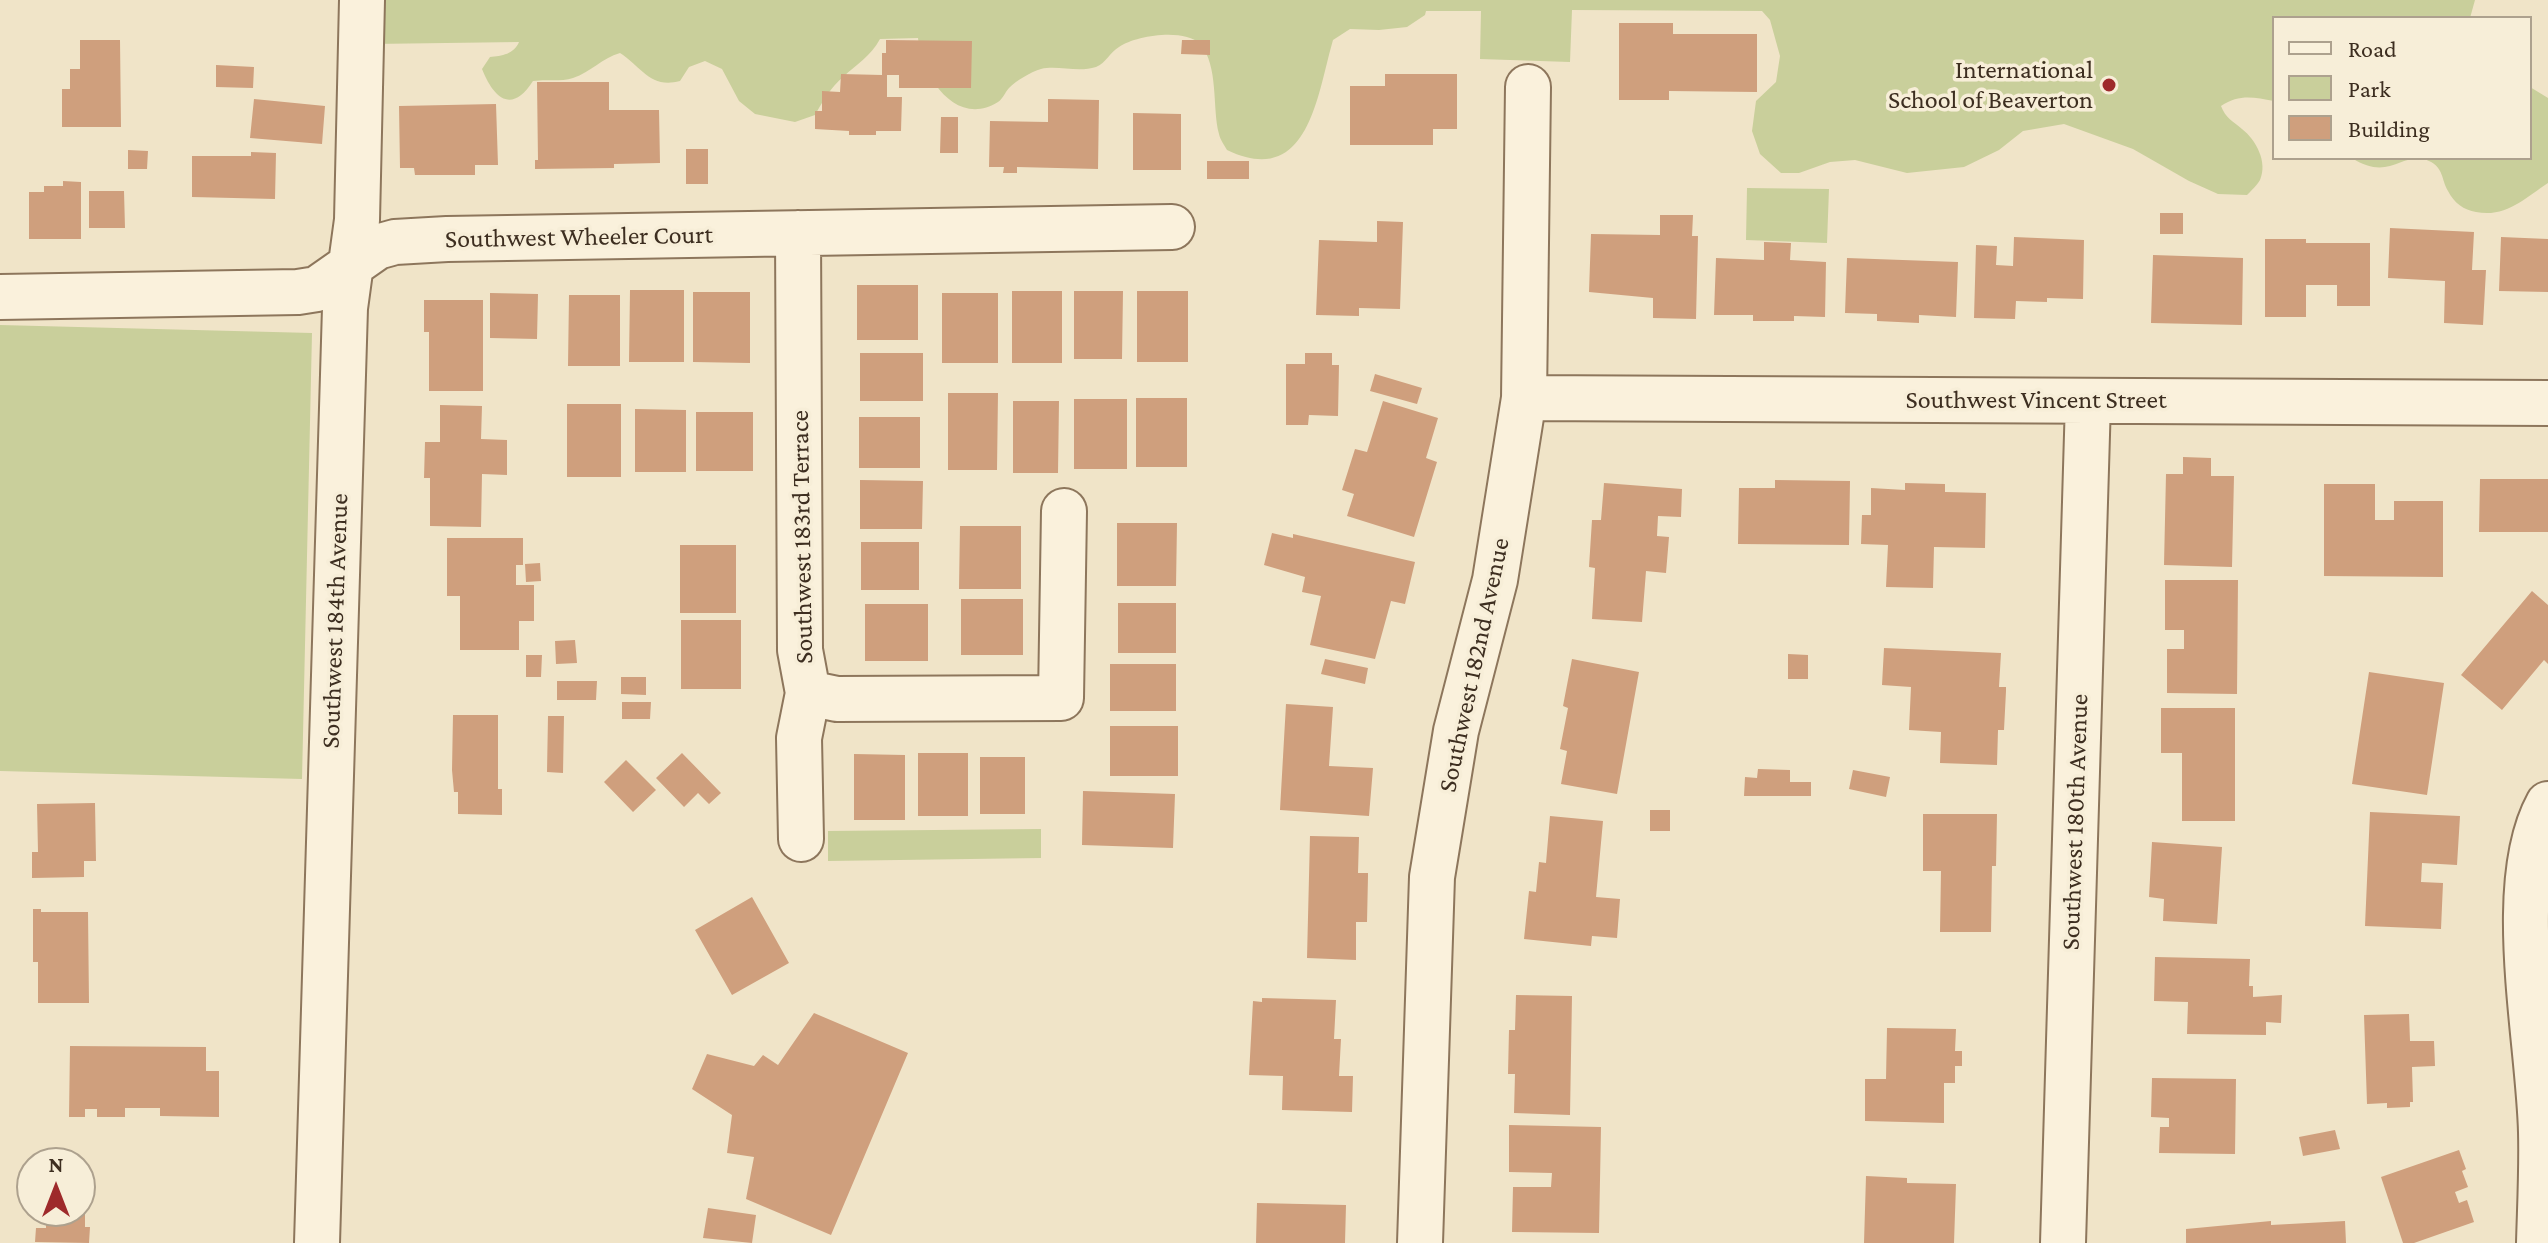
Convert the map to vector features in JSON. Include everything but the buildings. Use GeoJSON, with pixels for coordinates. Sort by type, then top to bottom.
{"type":"FeatureCollection","features":[{"type":"Feature","properties":{"kind":"street","name":"Southwest 184th Avenue"},"geometry":{"type":"LineString","coordinates":[[317,1243],[344,324],[357,220],[362,0]]}},
{"type":"Feature","properties":{"kind":"street","name":"Southwest 182nd Avenue"},"geometry":{"type":"LineString","coordinates":[[1420,1243],[1432,877],[1456,731],[1495,580],[1524,398],[1528,87]]}},
{"type":"Feature","properties":{"kind":"street","name":"Southwest Wheeler Court"},"geometry":{"type":"LineString","coordinates":[[0,297],[298,292],[317,289],[377,247],[395,242],[1172,227]]}},
{"type":"Feature","properties":{"kind":"street","name":"Southwest 183rd Terrace"},"geometry":{"type":"LineString","coordinates":[[798,233],[800,650],[808,693],[799,738],[801,839]]}},
{"type":"Feature","properties":{"kind":"street","name":"Southwest Vincent Street"},"geometry":{"type":"LineString","coordinates":[[1524,398],[2548,403]]}},
{"type":"Feature","properties":{"kind":"street","name":"Southwest 180th Avenue"},"geometry":{"type":"LineString","coordinates":[[2063,1243],[2088,401]]}},
{"type":"Feature","properties":{"kind":"street"},"geometry":{"type":"LineString","coordinates":[[808,693],[837,699],[1061,698],[1064,511]]}},
{"type":"Feature","properties":{"kind":"street"},"geometry":{"type":"LineString","coordinates":[[2539,1243],[2545,1132],[2526,930],[2531,853],[2541,816],[2548,804]]}},
{"type":"Feature","properties":{"kind":"green space"},"geometry":{"type":"Polygon","coordinates":[[[373,0],[2475,0],[2471,16],[2272,16],[2272,101],[2246,98],[2221,106],[2227,117],[2252,139],[2262,159],[2260,180],[2247,195],[2218,194],[2133,149],[2064,124],[2023,131],[1999,150],[1964,167],[1907,173],[1855,160],[1830,162],[1799,173],[1781,173],[1760,154],[1752,131],[1756,101],[1776,82],[1780,56],[1770,20],[1762,11],[1572,10],[1570,62],[1480,59],[1481,11],[1426,11],[1425,15],[1407,27],[1350,29],[1333,40],[1305,130],[1292,147],[1276,157],[1254,159],[1227,150],[1223,144],[1217,124],[1210,63],[1200,44],[1183,36],[1160,35],[1137,39],[1119,47],[1099,65],[1089,69],[1037,70],[1012,85],[998,102],[982,108],[968,108],[943,94],[926,67],[918,38],[880,39],[868,55],[835,85],[815,115],[795,122],[755,114],[739,101],[722,69],[705,61],[689,67],[680,81],[670,83],[647,75],[620,53],[573,78],[533,81],[511,100],[498,95],[482,69],[490,57],[511,52],[519,42],[372,44],[373,0]]]}},
{"type":"Feature","properties":{"kind":"green space"},"geometry":{"type":"Polygon","coordinates":[[[2532,88],[2548,98],[2548,183],[2506,209],[2487,213],[2463,208],[2450,195],[2437,167],[2426,160],[2532,160],[2532,88]]]}},
{"type":"Feature","properties":{"kind":"green space"},"geometry":{"type":"Polygon","coordinates":[[[2356,160],[2409,160],[2386,167],[2356,160]]]}},
{"type":"Feature","properties":{"kind":"green space"},"geometry":{"type":"Polygon","coordinates":[[[1747,188],[1829,189],[1827,243],[1746,240],[1747,188]]]}},
{"type":"Feature","properties":{"kind":"green space"},"geometry":{"type":"Polygon","coordinates":[[[0,325],[312,333],[302,779],[0,771],[0,325]]]}},
{"type":"Feature","properties":{"kind":"green space"},"geometry":{"type":"Polygon","coordinates":[[[1041,829],[1041,858],[828,861],[828,831],[1041,829]]]}},
{"type":"Feature","properties":{"kind":"place","name":"International School of Beaverton"},"geometry":{"type":"Point","coordinates":[2109,85]}}]}
